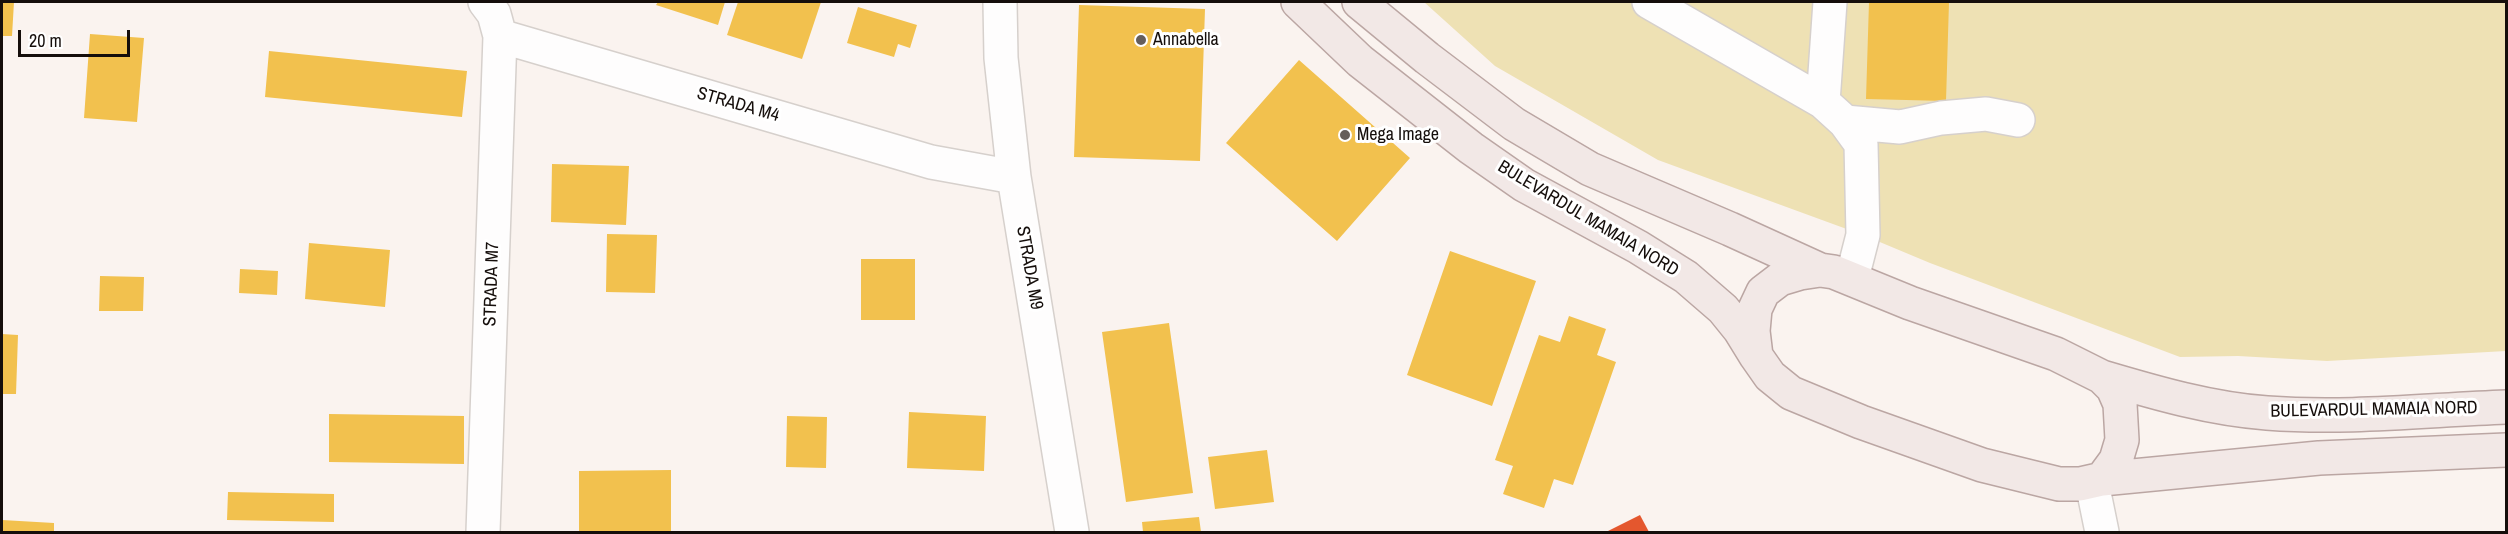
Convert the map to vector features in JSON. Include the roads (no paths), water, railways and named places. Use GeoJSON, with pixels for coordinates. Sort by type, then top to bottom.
{"type":"FeatureCollection","features":[{"type":"Feature","properties":{"kind":"main road","name":"BULEVARDUL MAMAIA NORD"},"geometry":{"type":"LineString","coordinates":[[1298,2],[1360,61],[1480,154],[1524,185],[1638,247],[1686,278],[1723,309],[1740,330],[1770,376],[1791,393],[1861,422],[1982,465],[2059,484],[2097,481]]}},
{"type":"Feature","properties":{"kind":"main road"},"geometry":{"type":"LineString","coordinates":[[1359,2],[1427,58],[1514,124],[1590,170],[1820,270]]}},
{"type":"Feature","properties":{"kind":"main road","name":"BULEVARDUL MAMAIA NORD"},"geometry":{"type":"LineString","coordinates":[[1820,270],[1852,278],[1910,303],[2056,354],[2102,377],[2162,395],[2217,407],[2268,413],[2377,413],[2506,407]]}},
{"type":"Feature","properties":{"kind":"main road"},"geometry":{"type":"LineString","coordinates":[[1756,356],[1753,331],[1755,309],[1763,292],[1780,279],[1820,270]]}},
{"type":"Feature","properties":{"kind":"main road"},"geometry":{"type":"LineString","coordinates":[[2097,481],[2116,460],[2122,440],[2120,404],[2113,388],[2102,377]]}},
{"type":"Feature","properties":{"kind":"main road"},"geometry":{"type":"LineString","coordinates":[[2097,481],[2319,458],[2506,450]]}},
{"type":"Feature","properties":{"kind":"street"},"geometry":{"type":"LineString","coordinates":[[485,2],[494,14],[500,36]]}},
{"type":"Feature","properties":{"kind":"street","name":"STRADA M9"},"geometry":{"type":"LineString","coordinates":[[1000,2],[1001,58],[1014,177],[1072,532]]}},
{"type":"Feature","properties":{"kind":"street"},"geometry":{"type":"LineString","coordinates":[[1649,2],[1834,112],[1900,128],[1941,118],[1986,114],[2018,120]]}},
{"type":"Feature","properties":{"kind":"street"},"geometry":{"type":"LineString","coordinates":[[1830,2],[1834,112],[1861,144],[1863,235],[1852,278]]}},
{"type":"Feature","properties":{"kind":"street","name":"STRADA M4"},"geometry":{"type":"LineString","coordinates":[[500,36],[931,162],[1014,177]]}},
{"type":"Feature","properties":{"kind":"street","name":"STRADA M7"},"geometry":{"type":"LineString","coordinates":[[483,532],[500,36]]}},
{"type":"Feature","properties":{"kind":"street"},"geometry":{"type":"LineString","coordinates":[[2097,481],[2102,532]]}},
{"type":"Feature","properties":{"kind":"place","name":"Annabella"},"geometry":{"type":"Point","coordinates":[1141,40]}},
{"type":"Feature","properties":{"kind":"place","name":"Mega Image"},"geometry":{"type":"Point","coordinates":[1345,135]}}]}
